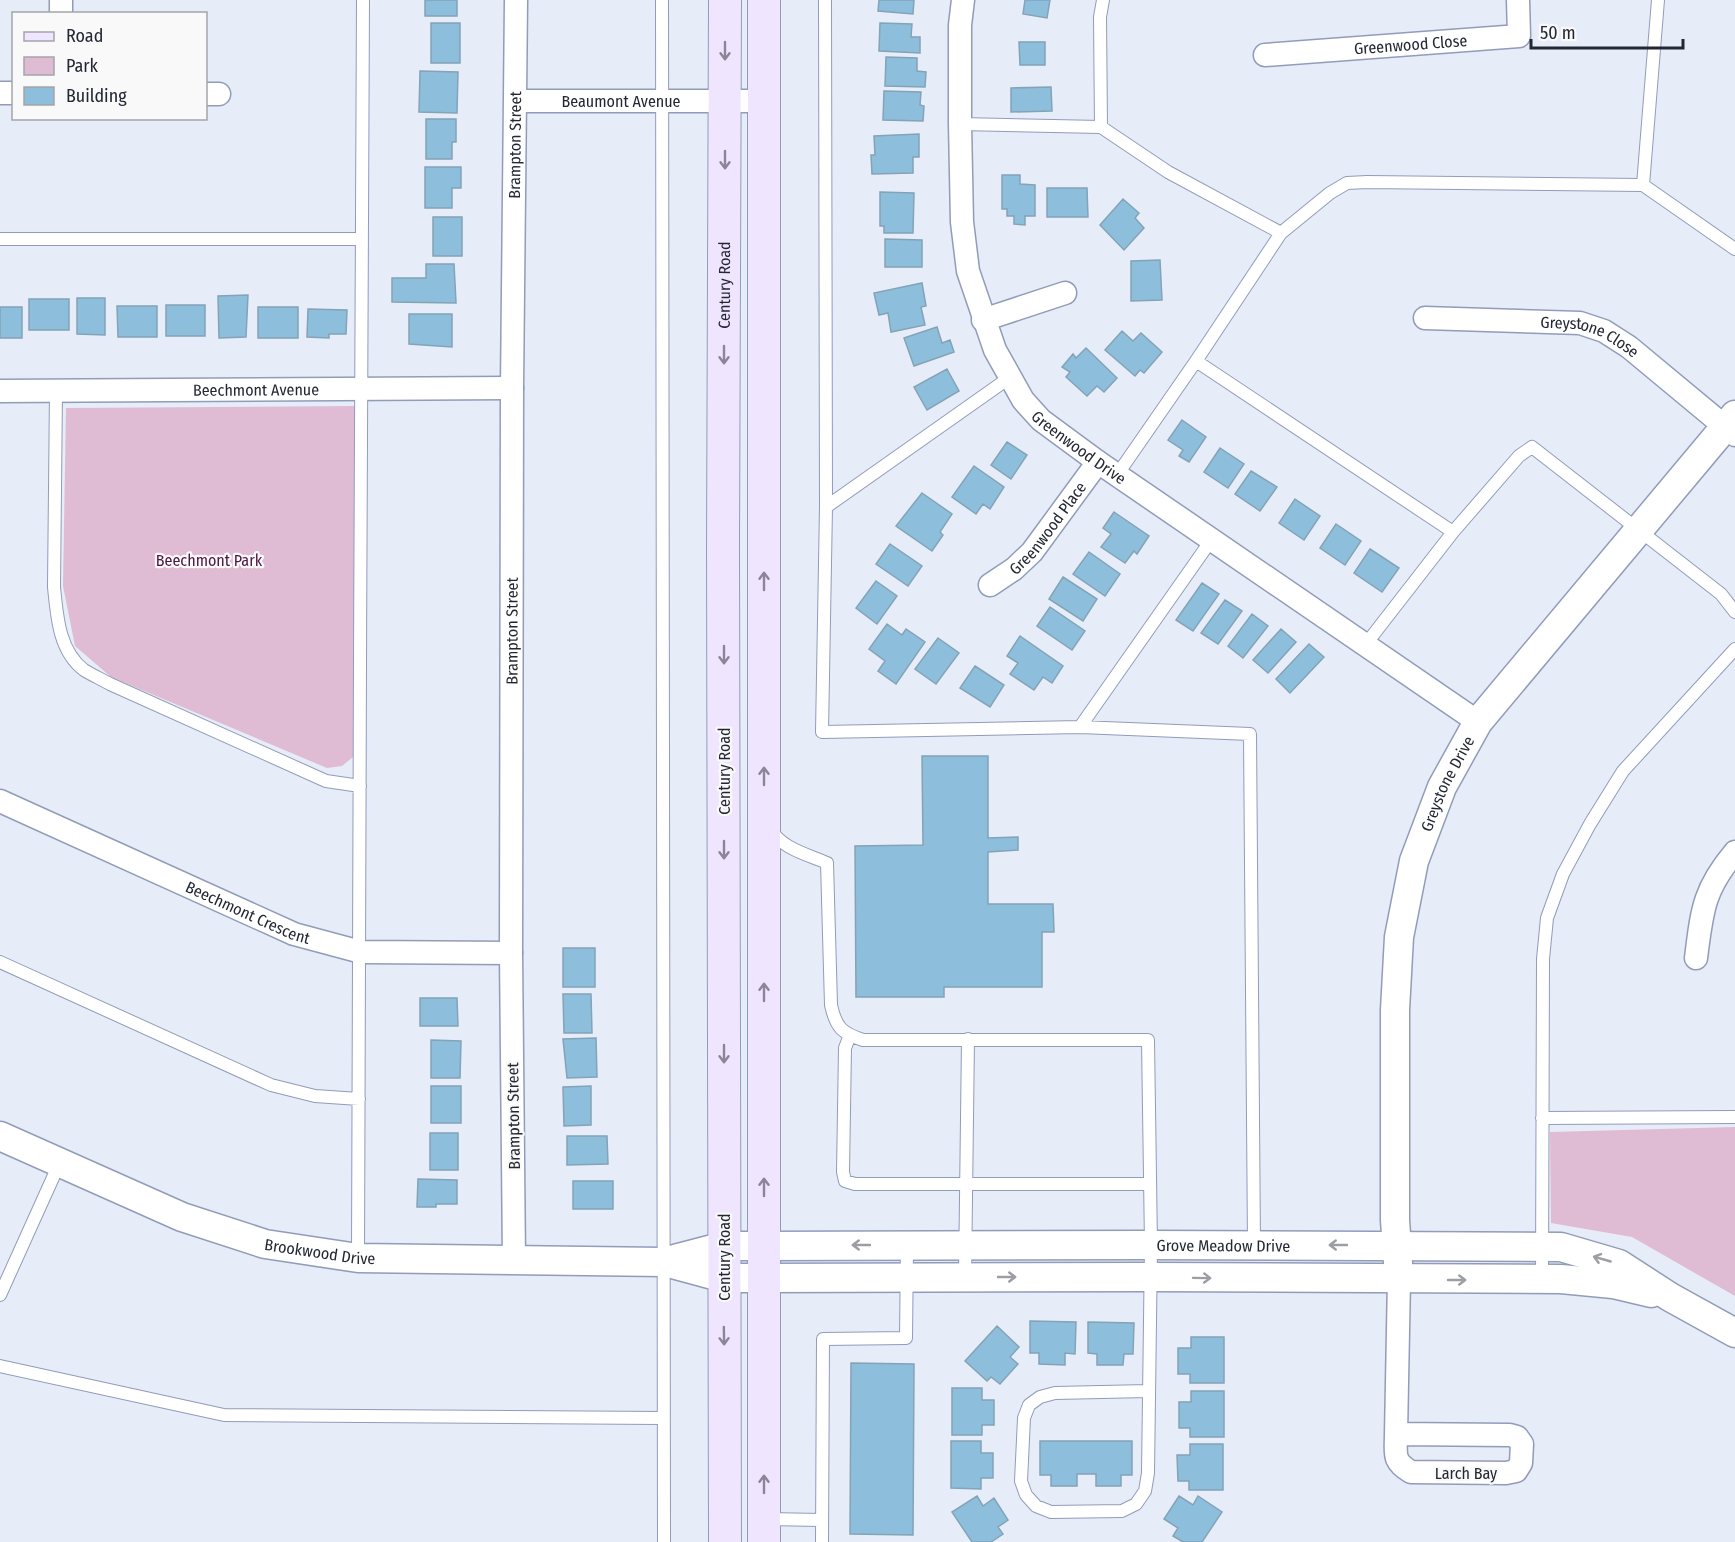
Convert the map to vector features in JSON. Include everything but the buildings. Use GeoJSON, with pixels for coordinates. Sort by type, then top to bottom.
{"type":"FeatureCollection","features":[{"type":"Feature","properties":{"kind":"main road","name":"Century Road"},"geometry":{"type":"LineString","coordinates":[[725,0],[725,1542]]}},
{"type":"Feature","properties":{"kind":"main road"},"geometry":{"type":"LineString","coordinates":[[764,0],[764,1530]]}},
{"type":"Feature","properties":{"kind":"street","name":"Brampton Street"},"geometry":{"type":"LineString","coordinates":[[514,1261],[511,953],[512,388],[516,0]]}},
{"type":"Feature","properties":{"kind":"street","name":"Greenwood Drive"},"geometry":{"type":"LineString","coordinates":[[963,0],[960,25],[963,243],[968,271],[983,320],[995,350],[1023,400],[1041,420],[1108,468],[1479,722]]}},
{"type":"Feature","properties":{"kind":"street","name":"Greenwood Close"},"geometry":{"type":"LineString","coordinates":[[1265,55],[1519,36],[1518,0]]}},
{"type":"Feature","properties":{"kind":"street","name":"Beaumont Avenue"},"geometry":{"type":"LineString","coordinates":[[516,100],[764,101]]}},
{"type":"Feature","properties":{"kind":"street"},"geometry":{"type":"LineString","coordinates":[[983,320],[1065,293]]}},
{"type":"Feature","properties":{"kind":"street","name":"Greystone Close"},"geometry":{"type":"LineString","coordinates":[[1425,318],[1580,323],[1604,332],[1629,347],[1732,425]]}},
{"type":"Feature","properties":{"kind":"street","name":"Beechmont Avenue"},"geometry":{"type":"LineString","coordinates":[[0,391],[512,388]]}},
{"type":"Feature","properties":{"kind":"street","name":"Greystone Drive"},"geometry":{"type":"LineString","coordinates":[[1399,1280],[1396,1245],[1395,1010],[1399,937],[1414,861],[1442,787],[1479,722],[1638,530],[1732,425]]}},
{"type":"Feature","properties":{"kind":"street","name":"Greenwood Place"},"geometry":{"type":"LineString","coordinates":[[990,585],[1014,570],[1108,468]]}},
{"type":"Feature","properties":{"kind":"street","name":"Beechmont Crescent"},"geometry":{"type":"LineString","coordinates":[[0,801],[294,934],[361,952],[511,953]]}},
{"type":"Feature","properties":{"kind":"street"},"geometry":{"type":"LineString","coordinates":[[1696,958],[1702,909],[1714,880],[1735,852]]}},
{"type":"Feature","properties":{"kind":"street","name":"Brookwood Drive"},"geometry":{"type":"LineString","coordinates":[[0,1136],[182,1217],[265,1244],[358,1258],[663,1262],[724,1278],[764,1277]]}},
{"type":"Feature","properties":{"kind":"street","name":"Brookwood Drive"},"geometry":{"type":"LineString","coordinates":[[663,1262],[724,1246],[764,1246]]}},
{"type":"Feature","properties":{"kind":"street","name":"Grove Meadow Drive"},"geometry":{"type":"LineString","coordinates":[[764,1246],[1561,1247],[1619,1264],[1670,1297],[1735,1333]]}},
{"type":"Feature","properties":{"kind":"street","name":"Grove Meadow Drive"},"geometry":{"type":"LineString","coordinates":[[764,1277],[1542,1280],[1613,1284],[1670,1297]]}},
{"type":"Feature","properties":{"kind":"street","name":"Larch Bay"},"geometry":{"type":"LineString","coordinates":[[1396,1434],[1517,1437],[1522,1444],[1521,1463],[1516,1471],[1506,1473],[1412,1472],[1400,1466],[1396,1459],[1396,1434],[1399,1280]]}},
{"type":"Feature","properties":{"kind":"lane"},"geometry":{"type":"LineString","coordinates":[[358,1258],[363,0]]}},
{"type":"Feature","properties":{"kind":"lane"},"geometry":{"type":"LineString","coordinates":[[662,0],[664,1542]]}},
{"type":"Feature","properties":{"kind":"lane"},"geometry":{"type":"LineString","coordinates":[[825,0],[826,507],[822,732],[1080,728],[1250,734],[1254,1245]]}},
{"type":"Feature","properties":{"kind":"lane"},"geometry":{"type":"LineString","coordinates":[[1101,127],[1100,17],[1103,0]]}},
{"type":"Feature","properties":{"kind":"lane"},"geometry":{"type":"LineString","coordinates":[[1643,185],[1658,0]]}},
{"type":"Feature","properties":{"kind":"lane"},"geometry":{"type":"LineString","coordinates":[[960,124],[1101,127],[1168,172],[1281,233]]}},
{"type":"Feature","properties":{"kind":"lane"},"geometry":{"type":"LineString","coordinates":[[1108,468],[1196,361],[1281,233],[1330,193],[1347,183],[1643,185],[1735,249]]}},
{"type":"Feature","properties":{"kind":"lane"},"geometry":{"type":"LineString","coordinates":[[0,239],[361,239]]}},
{"type":"Feature","properties":{"kind":"lane"},"geometry":{"type":"LineString","coordinates":[[1196,361],[1453,532]]}},
{"type":"Feature","properties":{"kind":"lane"},"geometry":{"type":"LineString","coordinates":[[826,507],[1009,378]]}},
{"type":"Feature","properties":{"kind":"lane"},"geometry":{"type":"LineString","coordinates":[[56,390],[54,587],[57,617],[66,651],[84,670],[110,684],[326,781],[360,786]]}},
{"type":"Feature","properties":{"kind":"lane"},"geometry":{"type":"LineString","coordinates":[[1366,644],[1453,532],[1519,456],[1532,447],[1721,594],[1735,612]]}},
{"type":"Feature","properties":{"kind":"lane"},"geometry":{"type":"LineString","coordinates":[[1080,728],[1212,539]]}},
{"type":"Feature","properties":{"kind":"lane"},"geometry":{"type":"LineString","coordinates":[[1542,1280],[1543,959],[1547,918],[1563,874],[1590,824],[1623,771],[1735,649]]}},
{"type":"Feature","properties":{"kind":"lane"},"geometry":{"type":"LineString","coordinates":[[764,815],[773,834],[784,843],[827,863],[831,1005],[834,1019],[840,1028],[850,1035],[863,1040],[1148,1040],[1151,1245],[1148,1473],[1144,1491],[1136,1504],[1122,1511],[1052,1512],[1036,1506],[1026,1495],[1021,1480],[1023,1425],[1029,1405],[1040,1397],[1055,1394],[1148,1391]]}},
{"type":"Feature","properties":{"kind":"lane"},"geometry":{"type":"LineString","coordinates":[[0,962],[271,1085],[315,1096],[359,1099]]}},
{"type":"Feature","properties":{"kind":"lane"},"geometry":{"type":"LineString","coordinates":[[850,1035],[845,1048],[843,1172],[846,1181],[855,1184],[1150,1184]]}},
{"type":"Feature","properties":{"kind":"lane"},"geometry":{"type":"LineString","coordinates":[[965,1277],[968,1039]]}},
{"type":"Feature","properties":{"kind":"lane"},"geometry":{"type":"LineString","coordinates":[[1542,1118],[1735,1117]]}},
{"type":"Feature","properties":{"kind":"lane"},"geometry":{"type":"LineString","coordinates":[[0,1294],[60,1162]]}},
{"type":"Feature","properties":{"kind":"lane"},"geometry":{"type":"LineString","coordinates":[[822,1542],[823,1339],[906,1338],[907,1245]]}},
{"type":"Feature","properties":{"kind":"lane"},"geometry":{"type":"LineString","coordinates":[[0,1366],[224,1415],[663,1418]]}},
{"type":"Feature","properties":{"kind":"lane"},"geometry":{"type":"LineString","coordinates":[[764,1530],[822,1520]]}},
{"type":"Feature","properties":{"kind":"green space","name":"Beechmont Park"},"geometry":{"type":"Polygon","coordinates":[[[356,406],[353,757],[342,766],[327,768],[111,677],[75,646],[63,586],[66,408],[356,406]]]}},
{"type":"Feature","properties":{"kind":"green space"},"geometry":{"type":"Polygon","coordinates":[[[1735,1127],[1735,1296],[1632,1237],[1551,1223],[1550,1132],[1735,1127]]]}}]}
